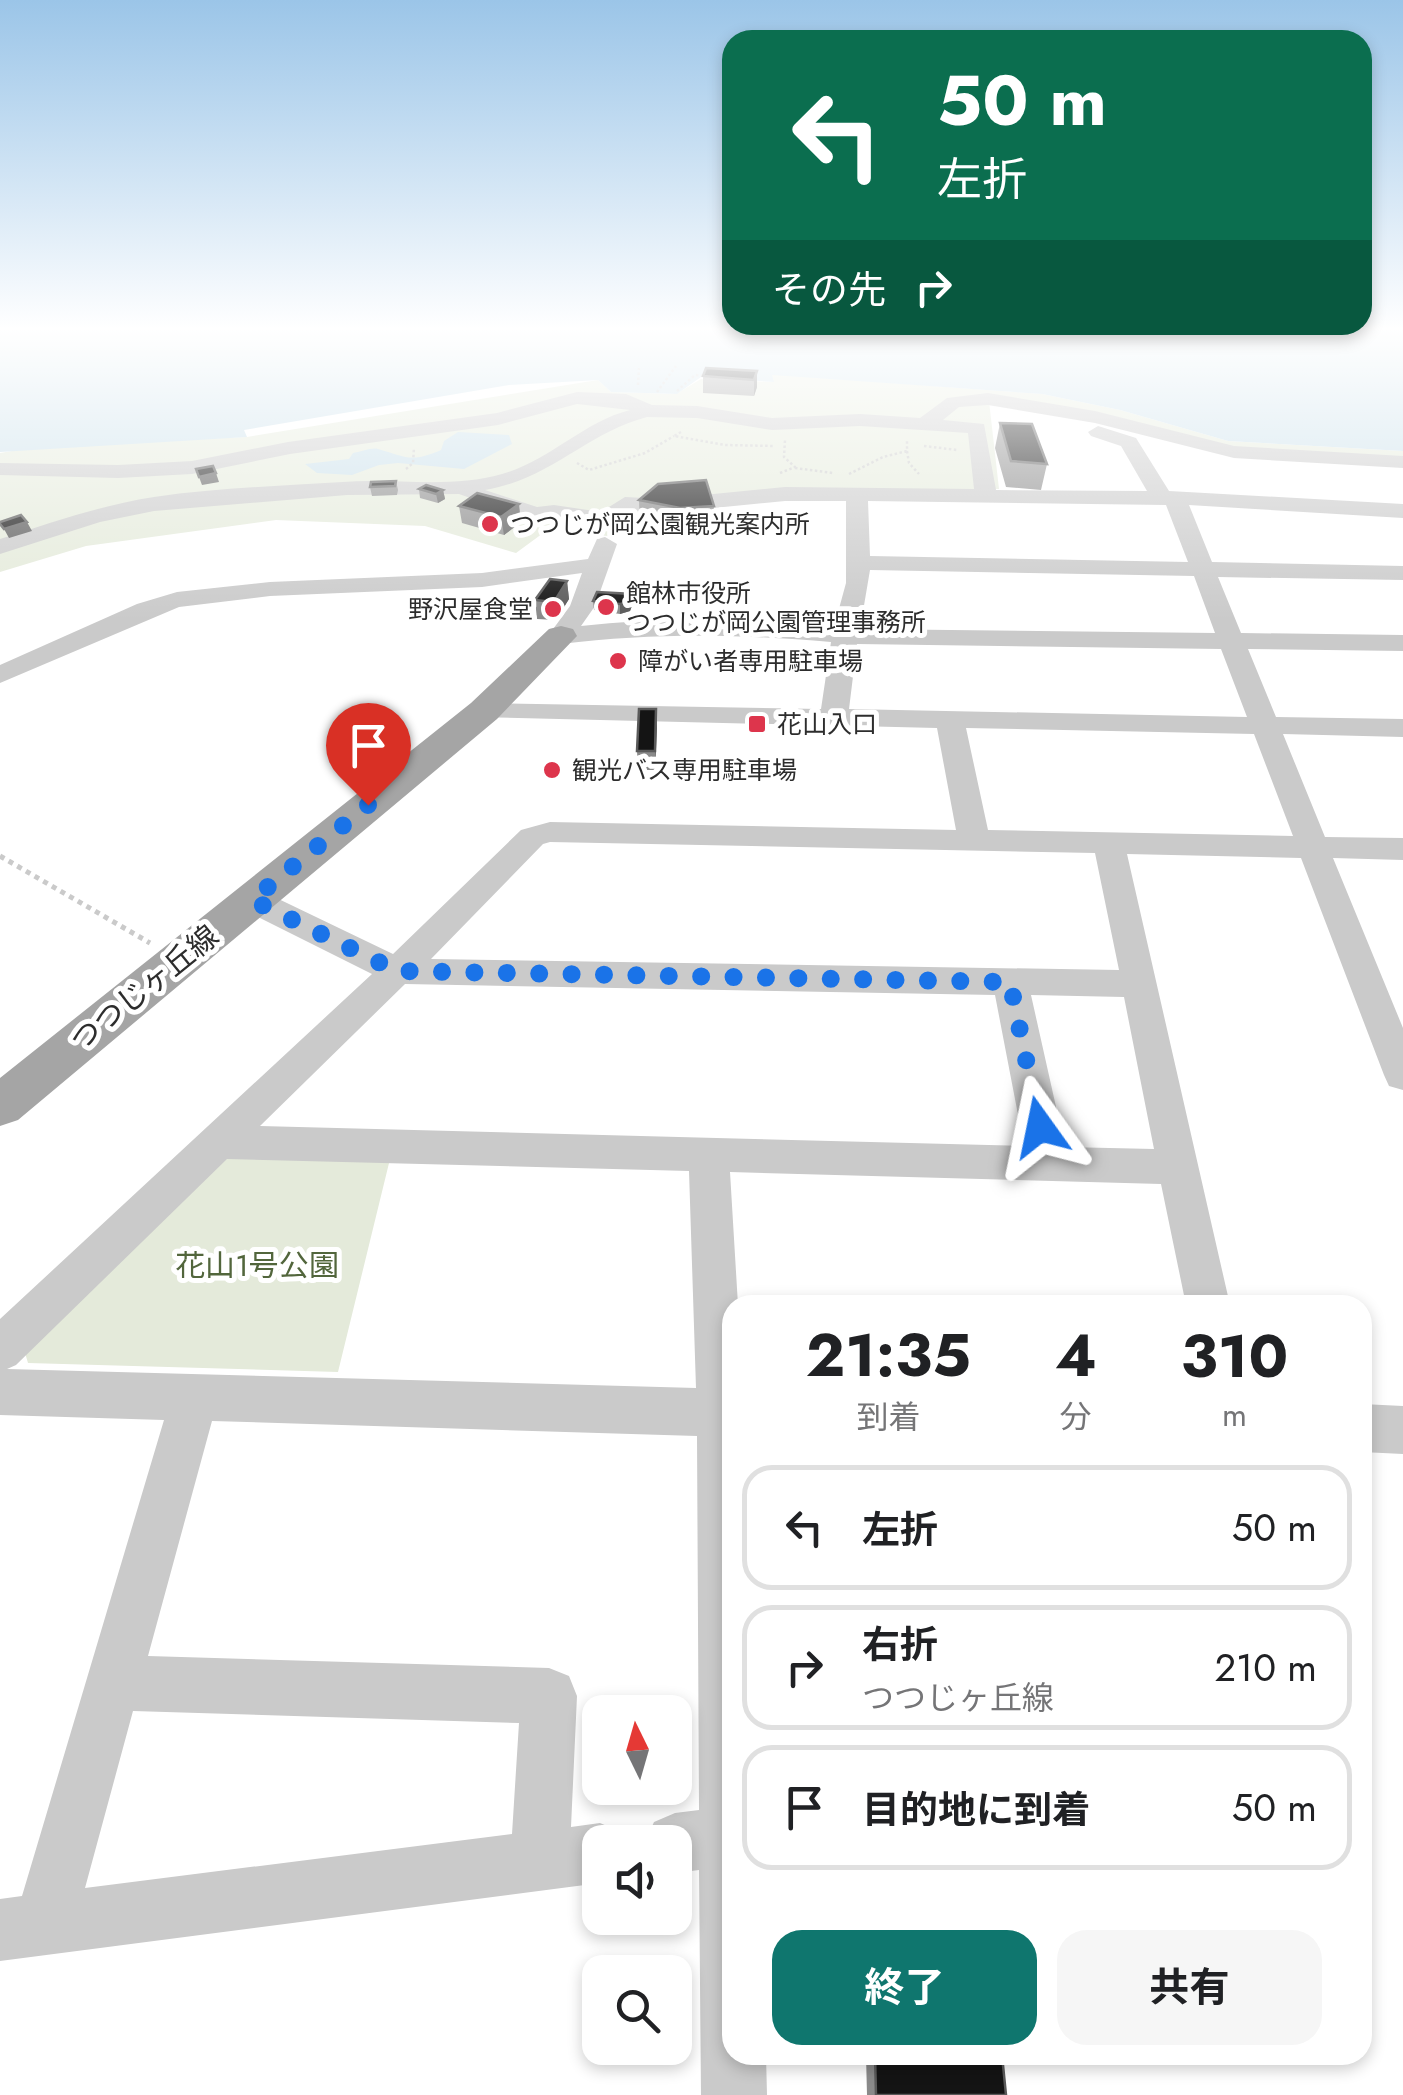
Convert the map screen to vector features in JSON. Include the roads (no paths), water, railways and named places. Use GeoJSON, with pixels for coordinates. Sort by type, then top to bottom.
{"type":"FeatureCollection","features":[{"type":"Feature","properties":{"kind":"main road","name":"つつじヶ丘線"},"geometry":{"type":"LineString","coordinates":[[0,1106],[484,711],[562,636]]}},
{"type":"Feature","properties":{"kind":"street"},"geometry":{"type":"LineString","coordinates":[[0,469],[57,466],[97,471],[211,466],[319,443],[483,425]]}},
{"type":"Feature","properties":{"kind":"street"},"geometry":{"type":"LineString","coordinates":[[0,547],[96,516],[154,504],[388,485],[453,488],[507,480],[605,425]]}},
{"type":"Feature","properties":{"kind":"street"},"geometry":{"type":"LineString","coordinates":[[936,425],[977,428],[986,495]]}},
{"type":"Feature","properties":{"kind":"street"},"geometry":{"type":"LineString","coordinates":[[1041,425],[1126,440],[1169,498],[1203,569],[1403,1074]]}},
{"type":"Feature","properties":{"kind":"street"},"geometry":{"type":"LineString","coordinates":[[1123,425],[1234,452],[1403,462]]}},
{"type":"Feature","properties":{"kind":"street"},"geometry":{"type":"LineString","coordinates":[[0,458],[228,446],[295,434],[319,443]]}},
{"type":"Feature","properties":{"kind":"street"},"geometry":{"type":"LineString","coordinates":[[453,488],[536,514],[554,512],[606,518],[626,504],[663,506],[785,494],[1169,498],[1403,511]]}},
{"type":"Feature","properties":{"kind":"street"},"geometry":{"type":"LineString","coordinates":[[834,717],[859,563],[857,494]]}},
{"type":"Feature","properties":{"kind":"street"},"geometry":{"type":"LineString","coordinates":[[562,636],[582,606],[611,530],[606,518]]}},
{"type":"Feature","properties":{"kind":"street"},"geometry":{"type":"LineString","coordinates":[[859,563],[1403,573]]}},
{"type":"Feature","properties":{"kind":"street"},"geometry":{"type":"LineString","coordinates":[[0,676],[146,609],[176,600],[270,589],[482,580],[572,566],[597,566]]}},
{"type":"Feature","properties":{"kind":"street"},"geometry":{"type":"LineString","coordinates":[[562,636],[655,627],[747,627],[845,636],[1403,643]]}},
{"type":"Feature","properties":{"kind":"street"},"geometry":{"type":"LineString","coordinates":[[484,711],[1403,728]]}},
{"type":"Feature","properties":{"kind":"street"},"geometry":{"type":"LineString","coordinates":[[950,720],[974,840]]}},
{"type":"Feature","properties":{"kind":"street"},"geometry":{"type":"LineString","coordinates":[[0,1350],[532,837],[550,832],[1403,849]]}},
{"type":"Feature","properties":{"kind":"street"},"geometry":{"type":"LineString","coordinates":[[1109,842],[1206,1295]]}},
{"type":"Feature","properties":{"kind":"street"},"geometry":{"type":"LineString","coordinates":[[252,900],[397,971],[1141,984]]}},
{"type":"Feature","properties":{"kind":"street"},"geometry":{"type":"LineString","coordinates":[[1010,982],[1048,1164]]}},
{"type":"Feature","properties":{"kind":"street"},"geometry":{"type":"LineString","coordinates":[[216,1142],[1179,1167]]}},
{"type":"Feature","properties":{"kind":"street"},"geometry":{"type":"LineString","coordinates":[[709,1156],[722,1342]]}},
{"type":"Feature","properties":{"kind":"street"},"geometry":{"type":"LineString","coordinates":[[0,1392],[722,1413]]}},
{"type":"Feature","properties":{"kind":"street"},"geometry":{"type":"LineString","coordinates":[[194,1398],[112,1683],[22,1927],[582,1855]]}},
{"type":"Feature","properties":{"kind":"street"},"geometry":{"type":"LineString","coordinates":[[1372,1428],[1403,1430]]}},
{"type":"Feature","properties":{"kind":"street"},"geometry":{"type":"LineString","coordinates":[[722,1555],[712,1838],[722,1940]]}},
{"type":"Feature","properties":{"kind":"street"},"geometry":{"type":"LineString","coordinates":[[112,1683],[549,1696],[540,1861]]}},
{"type":"Feature","properties":{"kind":"street"},"geometry":{"type":"LineString","coordinates":[[733,2065],[734,2095]]}},
{"type":"Feature","properties":{"kind":"water"},"geometry":{"type":"Polygon","coordinates":[[[0,425],[275,425],[244,430],[247,437],[0,452],[0,425]]]}},
{"type":"Feature","properties":{"kind":"water"},"geometry":{"type":"Polygon","coordinates":[[[1171,425],[1403,425],[1403,451],[1228,441],[1171,425]]]}},
{"type":"Feature","properties":{"kind":"water"},"geometry":{"type":"Polygon","coordinates":[[[458,432],[509,435],[512,444],[464,469],[398,463],[352,475],[317,473],[305,464],[349,459],[353,453],[373,449],[422,456],[441,450],[444,441],[458,432]]]}},
{"type":"Feature","properties":{"kind":"place","name":"つつじが岡公園観光案内所"},"geometry":{"type":"Point","coordinates":[490,524]}},
{"type":"Feature","properties":{"kind":"place","name":"館林市役所 つつじが岡公園管理事務所"},"geometry":{"type":"Point","coordinates":[606,607]}},
{"type":"Feature","properties":{"kind":"place","name":"野沢屋食堂"},"geometry":{"type":"Point","coordinates":[553,609]}},
{"type":"Feature","properties":{"kind":"place","name":"障がい者専用駐車場"},"geometry":{"type":"Point","coordinates":[618,661]}},
{"type":"Feature","properties":{"kind":"place","name":"花山入口"},"geometry":{"type":"Point","coordinates":[757,724]}},
{"type":"Feature","properties":{"kind":"place","name":"観光バス専用駐車場"},"geometry":{"type":"Point","coordinates":[552,770]}},
{"type":"Feature","properties":{"kind":"park label","name":"花山1号公園"},"geometry":{"type":"Point","coordinates":[257,1265]}}]}
